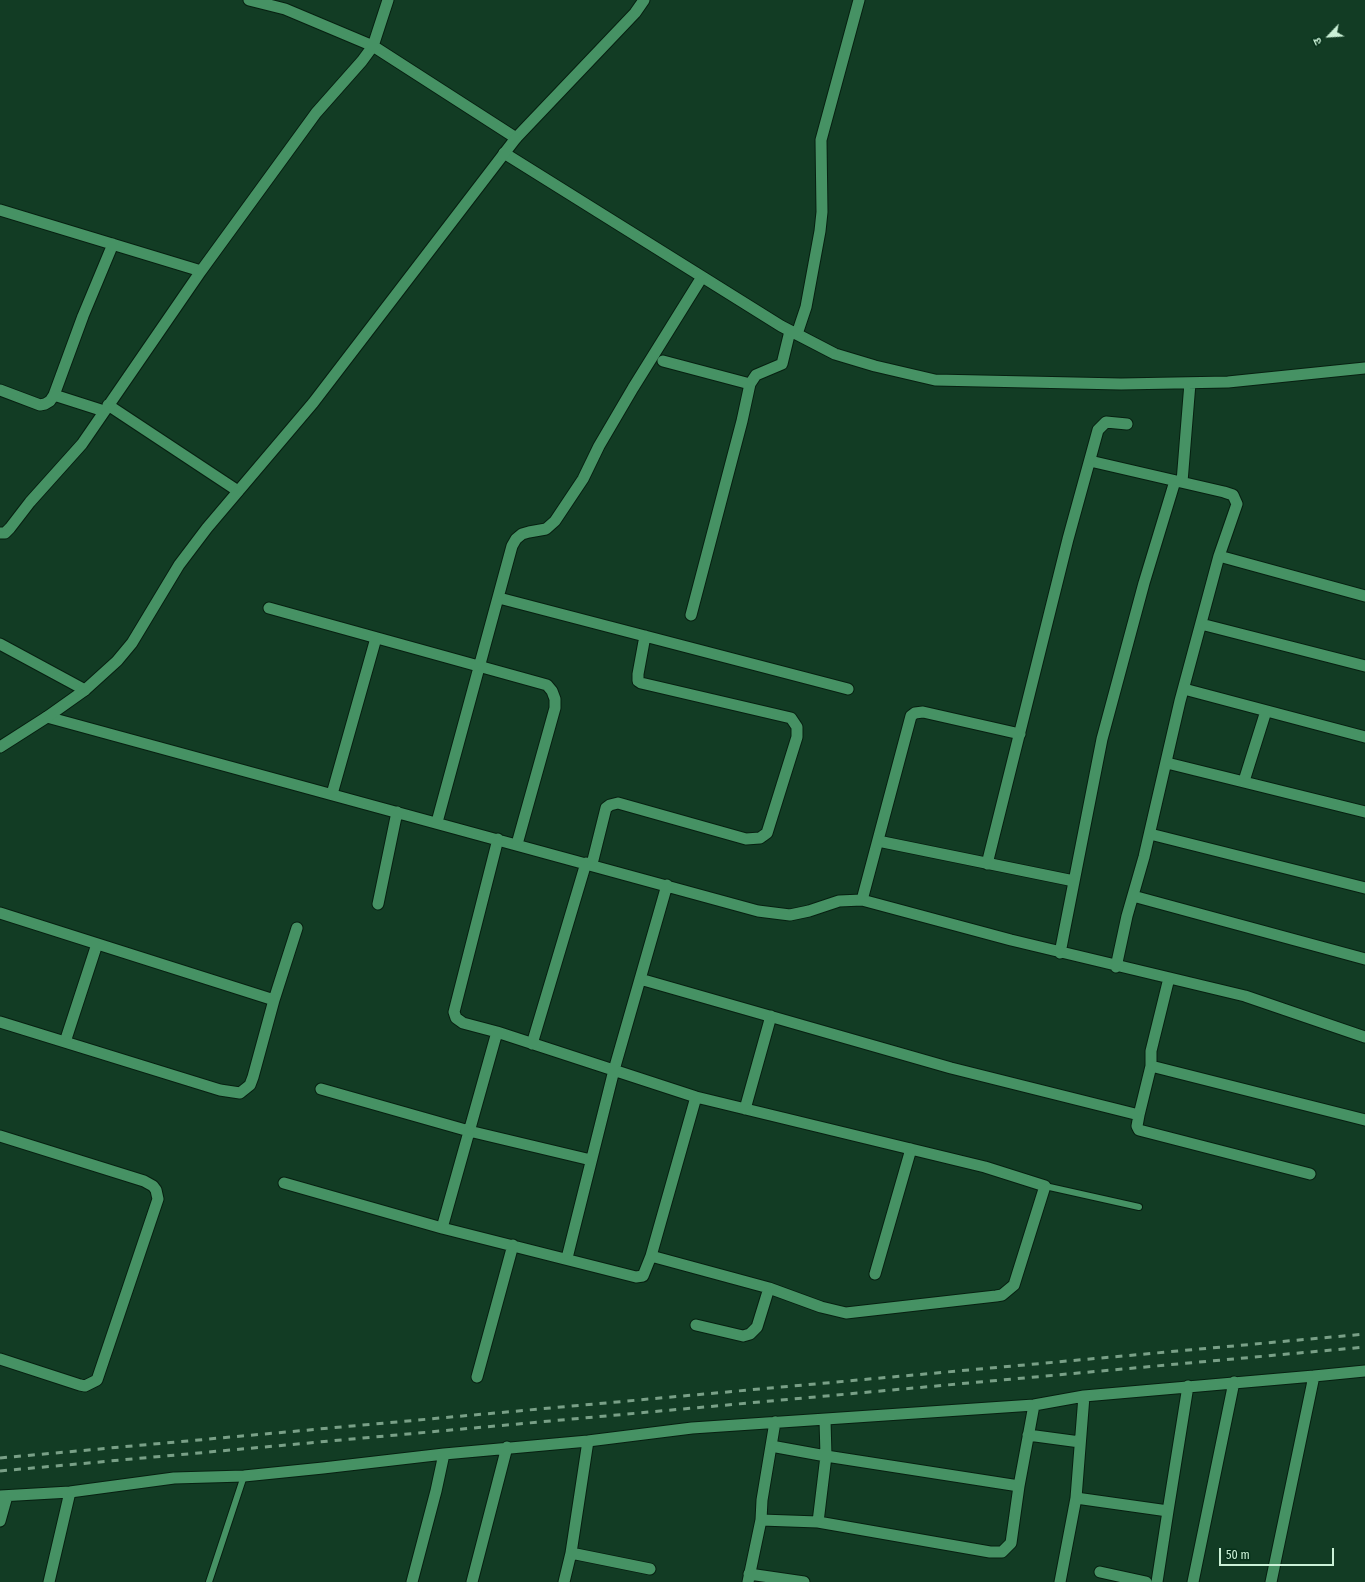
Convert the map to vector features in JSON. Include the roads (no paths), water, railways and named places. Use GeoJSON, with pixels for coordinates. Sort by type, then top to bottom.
{"type":"FeatureCollection","features":[{"type":"Feature","properties":{"kind":"street"},"geometry":{"type":"LineString","coordinates":[[249,0],[285,9],[373,46],[516,138]]}},
{"type":"Feature","properties":{"kind":"street"},"geometry":{"type":"LineString","coordinates":[[0,533],[5,532],[10,528],[30,502],[82,444],[201,271],[316,113],[362,61],[373,46],[388,0]]}},
{"type":"Feature","properties":{"kind":"street"},"geometry":{"type":"LineString","coordinates":[[0,746],[47,717],[85,690],[117,661],[132,643],[179,565],[238,491],[313,403],[504,153],[516,138],[635,13],[644,0]]}},
{"type":"Feature","properties":{"kind":"street"},"geometry":{"type":"LineString","coordinates":[[691,615],[742,421],[750,384],[756,375],[782,364],[793,333],[808,300],[822,212],[821,140],[859,0]]}},
{"type":"Feature","properties":{"kind":"street"},"geometry":{"type":"LineString","coordinates":[[504,153],[793,333],[835,354],[935,380],[979,382],[1190,383],[1264,379],[1365,368]]}},
{"type":"Feature","properties":{"kind":"street"},"geometry":{"type":"LineString","coordinates":[[0,210],[201,271]]}},
{"type":"Feature","properties":{"kind":"street"},"geometry":{"type":"LineString","coordinates":[[0,390],[40,405],[50,401],[54,395],[83,316],[113,244]]}},
{"type":"Feature","properties":{"kind":"street"},"geometry":{"type":"LineString","coordinates":[[437,822],[481,668],[512,546],[516,539],[529,532],[546,529],[559,516],[583,478],[599,446],[633,388],[702,277]]}},
{"type":"Feature","properties":{"kind":"street"},"geometry":{"type":"LineString","coordinates":[[662,361],[750,384]]}},
{"type":"Feature","properties":{"kind":"street"},"geometry":{"type":"LineString","coordinates":[[1060,953],[1102,739],[1144,583],[1178,482],[1190,383]]}},
{"type":"Feature","properties":{"kind":"street"},"geometry":{"type":"LineString","coordinates":[[54,395],[106,408],[238,491]]}},
{"type":"Feature","properties":{"kind":"street"},"geometry":{"type":"LineString","coordinates":[[987,864],[1068,539],[1098,430],[1103,423],[1110,421],[1127,424]]}},
{"type":"Feature","properties":{"kind":"street"},"geometry":{"type":"LineString","coordinates":[[1090,461],[1224,492],[1234,495],[1237,504],[1219,556],[1184,689],[1150,834],[1116,967]]}},
{"type":"Feature","properties":{"kind":"street"},"geometry":{"type":"LineString","coordinates":[[1219,556],[1365,596]]}},
{"type":"Feature","properties":{"kind":"street"},"geometry":{"type":"LineString","coordinates":[[499,598],[848,689]]}},
{"type":"Feature","properties":{"kind":"street"},"geometry":{"type":"LineString","coordinates":[[269,608],[546,685],[552,691],[555,700],[555,708],[516,844]]}},
{"type":"Feature","properties":{"kind":"street"},"geometry":{"type":"LineString","coordinates":[[1201,624],[1365,666]]}},
{"type":"Feature","properties":{"kind":"street"},"geometry":{"type":"LineString","coordinates":[[532,1044],[606,808],[610,805],[618,804],[746,839],[760,838],[767,833],[797,736],[797,727],[791,718],[641,683],[638,681],[638,674],[645,636]]}},
{"type":"Feature","properties":{"kind":"street"},"geometry":{"type":"LineString","coordinates":[[332,794],[376,638]]}},
{"type":"Feature","properties":{"kind":"street"},"geometry":{"type":"LineString","coordinates":[[0,644],[85,690]]}},
{"type":"Feature","properties":{"kind":"street"},"geometry":{"type":"LineString","coordinates":[[1184,689],[1365,737]]}},
{"type":"Feature","properties":{"kind":"street"},"geometry":{"type":"LineString","coordinates":[[1244,781],[1266,711]]}},
{"type":"Feature","properties":{"kind":"street"},"geometry":{"type":"LineString","coordinates":[[862,900],[911,716],[915,713],[923,712],[1020,734]]}},
{"type":"Feature","properties":{"kind":"street"},"geometry":{"type":"LineString","coordinates":[[47,717],[437,822],[758,911],[790,915],[809,911],[839,901],[862,900],[1060,953],[1245,996],[1365,1037]]}},
{"type":"Feature","properties":{"kind":"street"},"geometry":{"type":"LineString","coordinates":[[1167,763],[1365,812]]}},
{"type":"Feature","properties":{"kind":"street"},"geometry":{"type":"LineString","coordinates":[[378,904],[397,812]]}},
{"type":"Feature","properties":{"kind":"street"},"geometry":{"type":"LineString","coordinates":[[1150,834],[1365,888]]}},
{"type":"Feature","properties":{"kind":"street"},"geometry":{"type":"LineString","coordinates":[[498,839],[454,1012],[456,1018],[463,1023],[497,1032],[696,1097],[984,1167],[1045,1186],[1014,1285],[1002,1294],[846,1313],[821,1307],[769,1288],[651,1256]]}},
{"type":"Feature","properties":{"kind":"street"},"geometry":{"type":"LineString","coordinates":[[878,841],[1074,881]]}},
{"type":"Feature","properties":{"kind":"street"},"geometry":{"type":"LineString","coordinates":[[567,1258],[614,1070],[667,885]]}},
{"type":"Feature","properties":{"kind":"street"},"geometry":{"type":"LineString","coordinates":[[1133,896],[1365,959]]}},
{"type":"Feature","properties":{"kind":"street"},"geometry":{"type":"LineString","coordinates":[[0,913],[274,1000]]}},
{"type":"Feature","properties":{"kind":"street"},"geometry":{"type":"LineString","coordinates":[[0,1022],[220,1090],[240,1092],[250,1085],[253,1078],[274,1000],[296,928]]}},
{"type":"Feature","properties":{"kind":"street"},"geometry":{"type":"LineString","coordinates":[[65,1042],[97,944]]}},
{"type":"Feature","properties":{"kind":"street"},"geometry":{"type":"LineString","coordinates":[[1169,978],[1152,1051],[1151,1066],[1139,1115],[1137,1126],[1139,1130],[1310,1174]]}},
{"type":"Feature","properties":{"kind":"street"},"geometry":{"type":"LineString","coordinates":[[640,979],[951,1068],[1139,1115]]}},
{"type":"Feature","properties":{"kind":"street"},"geometry":{"type":"LineString","coordinates":[[745,1109],[771,1016]]}},
{"type":"Feature","properties":{"kind":"street"},"geometry":{"type":"LineString","coordinates":[[442,1228],[497,1032]]}},
{"type":"Feature","properties":{"kind":"street"},"geometry":{"type":"LineString","coordinates":[[1151,1066],[1365,1120]]}},
{"type":"Feature","properties":{"kind":"street"},"geometry":{"type":"LineString","coordinates":[[321,1089],[469,1131],[591,1160]]}},
{"type":"Feature","properties":{"kind":"street"},"geometry":{"type":"LineString","coordinates":[[284,1183],[442,1228],[641,1277],[645,1272],[651,1256],[696,1097]]}},
{"type":"Feature","properties":{"kind":"street"},"geometry":{"type":"LineString","coordinates":[[0,1136],[144,1180],[156,1190],[158,1199],[97,1380],[85,1386],[80,1385],[0,1359]]}},
{"type":"Feature","properties":{"kind":"street"},"geometry":{"type":"LineString","coordinates":[[875,1274],[911,1149]]}},
{"type":"Feature","properties":{"kind":"street"},"geometry":{"type":"LineString","coordinates":[[477,1377],[513,1245]]}},
{"type":"Feature","properties":{"kind":"street"},"geometry":{"type":"LineString","coordinates":[[696,1325],[744,1336],[750,1334],[757,1327],[769,1288]]}},
{"type":"Feature","properties":{"kind":"street"},"geometry":{"type":"LineString","coordinates":[[0,1521],[3,1496],[70,1492],[174,1478],[244,1476],[692,1428],[1034,1405],[1084,1396],[1365,1371]]}},
{"type":"Feature","properties":{"kind":"street"},"geometry":{"type":"LineString","coordinates":[[1271,1582],[1314,1376]]}},
{"type":"Feature","properties":{"kind":"street"},"geometry":{"type":"LineString","coordinates":[[1193,1582],[1234,1382]]}},
{"type":"Feature","properties":{"kind":"street"},"geometry":{"type":"LineString","coordinates":[[1157,1582],[1188,1386]]}},
{"type":"Feature","properties":{"kind":"street"},"geometry":{"type":"LineString","coordinates":[[1060,1582],[1076,1498],[1084,1396]]}},
{"type":"Feature","properties":{"kind":"street"},"geometry":{"type":"LineString","coordinates":[[761,1520],[818,1522],[990,1552],[1002,1552],[1011,1543],[1019,1486],[1034,1405]]}},
{"type":"Feature","properties":{"kind":"street"},"geometry":{"type":"LineString","coordinates":[[818,1522],[826,1456],[824,1420]]}},
{"type":"Feature","properties":{"kind":"street"},"geometry":{"type":"LineString","coordinates":[[776,1422],[762,1500],[761,1520],[748,1578],[804,1582]]}},
{"type":"Feature","properties":{"kind":"street"},"geometry":{"type":"LineString","coordinates":[[1028,1435],[1080,1442]]}},
{"type":"Feature","properties":{"kind":"street"},"geometry":{"type":"LineString","coordinates":[[564,1582],[571,1553],[588,1440]]}},
{"type":"Feature","properties":{"kind":"street"},"geometry":{"type":"LineString","coordinates":[[771,1446],[1019,1486]]}},
{"type":"Feature","properties":{"kind":"street"},"geometry":{"type":"LineString","coordinates":[[472,1582],[507,1447]]}},
{"type":"Feature","properties":{"kind":"street"},"geometry":{"type":"LineString","coordinates":[[412,1582],[436,1491],[444,1454]]}},
{"type":"Feature","properties":{"kind":"street"},"geometry":{"type":"LineString","coordinates":[[49,1582],[70,1492]]}},
{"type":"Feature","properties":{"kind":"street"},"geometry":{"type":"LineString","coordinates":[[1076,1498],[1168,1511]]}},
{"type":"Feature","properties":{"kind":"street"},"geometry":{"type":"LineString","coordinates":[[571,1553],[650,1570]]}},
{"type":"Feature","properties":{"kind":"street"},"geometry":{"type":"LineString","coordinates":[[1100,1572],[1146,1582]]}},
{"type":"Feature","properties":{"kind":"lane"},"geometry":{"type":"LineString","coordinates":[[1045,1186],[1139,1207]]}},
{"type":"Feature","properties":{"kind":"lane"},"geometry":{"type":"LineString","coordinates":[[209,1582],[244,1476]]}},
{"type":"Feature","properties":{"kind":"railway"},"geometry":{"type":"LineString","coordinates":[[0,1458],[1365,1334]]}},
{"type":"Feature","properties":{"kind":"railway"},"geometry":{"type":"LineString","coordinates":[[0,1471],[1365,1347]]}}]}
